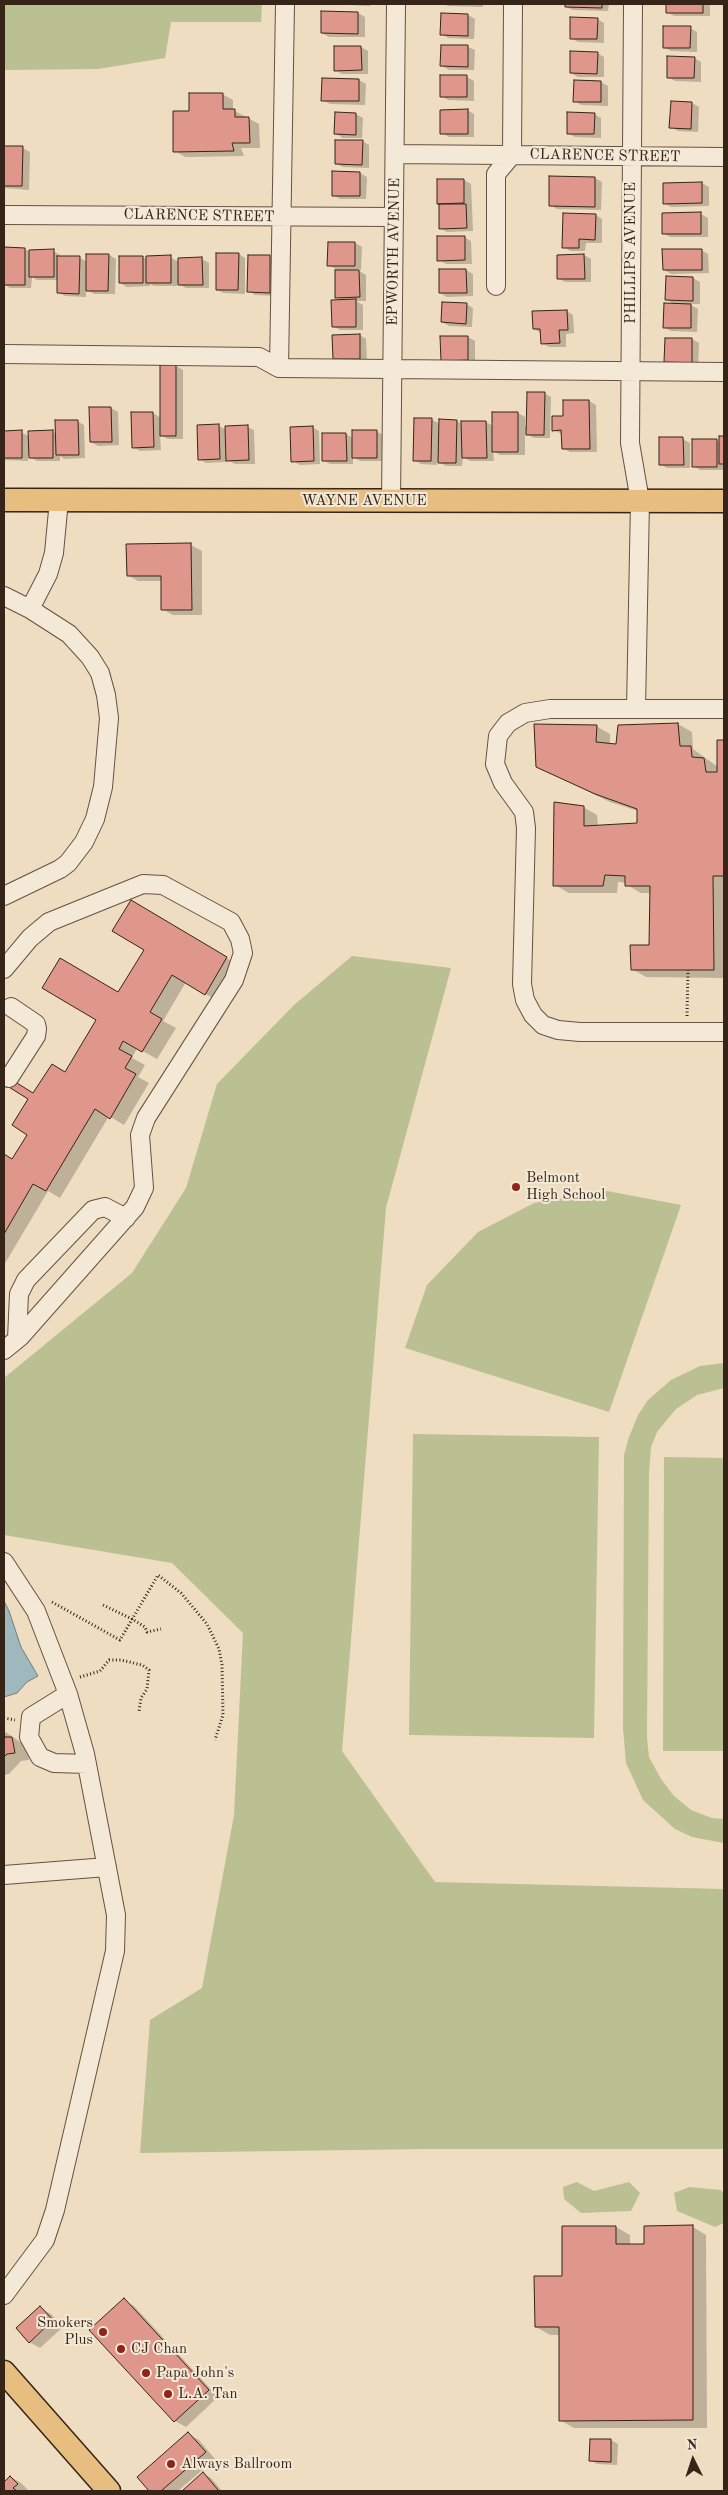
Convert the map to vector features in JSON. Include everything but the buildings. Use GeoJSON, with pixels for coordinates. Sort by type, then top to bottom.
{"type":"FeatureCollection","features":[{"type":"Feature","properties":{"kind":"main road","name":"WAYNE AVENUE"},"geometry":{"type":"LineString","coordinates":[[4,500],[724,501]]}},
{"type":"Feature","properties":{"kind":"main road"},"geometry":{"type":"LineString","coordinates":[[4,2372],[109,2491]]}},
{"type":"Feature","properties":{"kind":"street"},"geometry":{"type":"LineString","coordinates":[[279,368],[285,4]]}},
{"type":"Feature","properties":{"kind":"street","name":"EPWORTH AVENUE"},"geometry":{"type":"LineString","coordinates":[[391,500],[396,4]]}},
{"type":"Feature","properties":{"kind":"street"},"geometry":{"type":"LineString","coordinates":[[496,286],[496,174],[512,155],[513,4]]}},
{"type":"Feature","properties":{"kind":"street","name":"PHILLIPS AVENUE"},"geometry":{"type":"LineString","coordinates":[[633,4],[630,443],[640,501],[636,709]]}},
{"type":"Feature","properties":{"kind":"street","name":"CLARENCE STREET"},"geometry":{"type":"LineString","coordinates":[[395,154],[724,157]]}},
{"type":"Feature","properties":{"kind":"street","name":"CLARENCE STREET"},"geometry":{"type":"LineString","coordinates":[[4,215],[394,217]]}},
{"type":"Feature","properties":{"kind":"street"},"geometry":{"type":"LineString","coordinates":[[4,354],[259,357],[279,368],[724,372]]}},
{"type":"Feature","properties":{"kind":"street"},"geometry":{"type":"LineString","coordinates":[[30,609],[48,574],[54,553],[59,500]]}},
{"type":"Feature","properties":{"kind":"street"},"geometry":{"type":"LineString","coordinates":[[4,596],[30,609],[69,634],[90,657],[100,674],[106,695],[108,748],[103,787],[95,819],[84,842],[68,863],[60,869],[4,896]]}},
{"type":"Feature","properties":{"kind":"street"},"geometry":{"type":"LineString","coordinates":[[724,709],[550,709],[525,713],[508,723],[498,736],[495,764],[503,783],[524,812],[526,828],[522,984],[525,1000],[533,1014],[544,1025],[558,1030],[580,1032],[724,1032]]}},
{"type":"Feature","properties":{"kind":"street"},"geometry":{"type":"LineString","coordinates":[[4,969],[30,938],[49,922],[143,884],[163,885],[231,922],[240,939],[243,953],[234,980],[146,1118],[140,1135],[144,1188],[135,1207],[10,1345]]}},
{"type":"Feature","properties":{"kind":"street"},"geometry":{"type":"LineString","coordinates":[[6,1009],[36,1024],[37,1028],[36,1036],[6,1083]]}},
{"type":"Feature","properties":{"kind":"street"},"geometry":{"type":"LineString","coordinates":[[10,1345],[19,1294],[26,1280],[93,1210],[104,1206],[126,1218]]}},
{"type":"Feature","properties":{"kind":"street"},"geometry":{"type":"LineString","coordinates":[[4,1562],[36,1611],[65,1688],[87,1764],[116,1915],[115,1951],[63,2175],[45,2240],[4,2295]]}},
{"type":"Feature","properties":{"kind":"street"},"geometry":{"type":"LineString","coordinates":[[65,1688],[31,1717],[29,1737],[40,1757],[54,1763],[87,1764]]}},
{"type":"Feature","properties":{"kind":"street"},"geometry":{"type":"LineString","coordinates":[[4,1875],[107,1867]]}},
{"type":"Feature","properties":{"kind":"path"},"geometry":{"type":"LineString","coordinates":[[687,1032],[688,970]]}},
{"type":"Feature","properties":{"kind":"path"},"geometry":{"type":"LineString","coordinates":[[28,1597],[41,1596],[120,1640],[158,1575],[181,1593],[207,1624],[219,1649],[222,1665],[223,1715],[215,1740]]}},
{"type":"Feature","properties":{"kind":"path"},"geometry":{"type":"LineString","coordinates":[[103,1605],[132,1619],[145,1627],[147,1632],[158,1632],[161,1630]]}},
{"type":"Feature","properties":{"kind":"path"},"geometry":{"type":"LineString","coordinates":[[65,1688],[100,1671],[109,1660],[121,1660],[142,1665],[148,1670],[147,1689],[141,1698],[139,1711]]}},
{"type":"Feature","properties":{"kind":"green space"},"geometry":{"type":"Polygon","coordinates":[[[4,4],[262,4],[261,22],[171,22],[165,58],[98,69],[4,70],[4,4]]]}},
{"type":"Feature","properties":{"kind":"green space"},"geometry":{"type":"Polygon","coordinates":[[[352,956],[451,968],[386,1208],[342,1751],[435,1882],[724,1889],[724,2149],[425,2149],[140,2153],[150,2020],[202,1988],[234,1815],[243,1633],[172,1563],[4,1535],[4,1378],[132,1273],[186,1188],[217,1084],[294,1005],[352,956]]]}},
{"type":"Feature","properties":{"kind":"green space"},"geometry":{"type":"Polygon","coordinates":[[[607,1191],[681,1205],[609,1412],[405,1348],[427,1285],[478,1232],[534,1203],[607,1191]]]}},
{"type":"Feature","properties":{"kind":"green space"},"geometry":{"type":"Polygon","coordinates":[[[724,1363],[724,1388],[697,1395],[676,1409],[657,1432],[651,1447],[649,1473],[647,1737],[649,1757],[661,1779],[674,1796],[691,1810],[712,1818],[724,1819],[724,1843],[692,1837],[675,1829],[643,1800],[626,1763],[623,1728],[624,1455],[638,1415],[648,1400],[671,1380],[700,1366],[724,1363]]]}},
{"type":"Feature","properties":{"kind":"green space"},"geometry":{"type":"Polygon","coordinates":[[[413,1434],[599,1437],[594,1738],[409,1735],[413,1434]]]}},
{"type":"Feature","properties":{"kind":"green space"},"geometry":{"type":"Polygon","coordinates":[[[664,1457],[724,1458],[724,1751],[663,1751],[664,1457]]]}},
{"type":"Feature","properties":{"kind":"green space"},"geometry":{"type":"Polygon","coordinates":[[[577,2182],[594,2191],[629,2182],[640,2193],[631,2211],[581,2213],[564,2199],[563,2187],[577,2182]]]}},
{"type":"Feature","properties":{"kind":"green space"},"geometry":{"type":"Polygon","coordinates":[[[689,2187],[721,2190],[724,2194],[724,2223],[715,2227],[677,2211],[674,2193],[689,2187]]]}},
{"type":"Feature","properties":{"kind":"water"},"geometry":{"type":"Polygon","coordinates":[[[4,1601],[21,1647],[38,1676],[27,1682],[17,1693],[4,1697],[4,1601]]]}},
{"type":"Feature","properties":{"kind":"place","name":"Belmont High School"},"geometry":{"type":"Point","coordinates":[516,1187]}},
{"type":"Feature","properties":{"kind":"place","name":"Smokers Plus"},"geometry":{"type":"Point","coordinates":[103,2332]}},
{"type":"Feature","properties":{"kind":"place","name":"CJ Chan"},"geometry":{"type":"Point","coordinates":[121,2349]}},
{"type":"Feature","properties":{"kind":"place","name":"Papa John's"},"geometry":{"type":"Point","coordinates":[146,2373]}},
{"type":"Feature","properties":{"kind":"place","name":"L.A. Tan"},"geometry":{"type":"Point","coordinates":[168,2394]}},
{"type":"Feature","properties":{"kind":"place","name":"Always Ballroom"},"geometry":{"type":"Point","coordinates":[171,2464]}}]}
